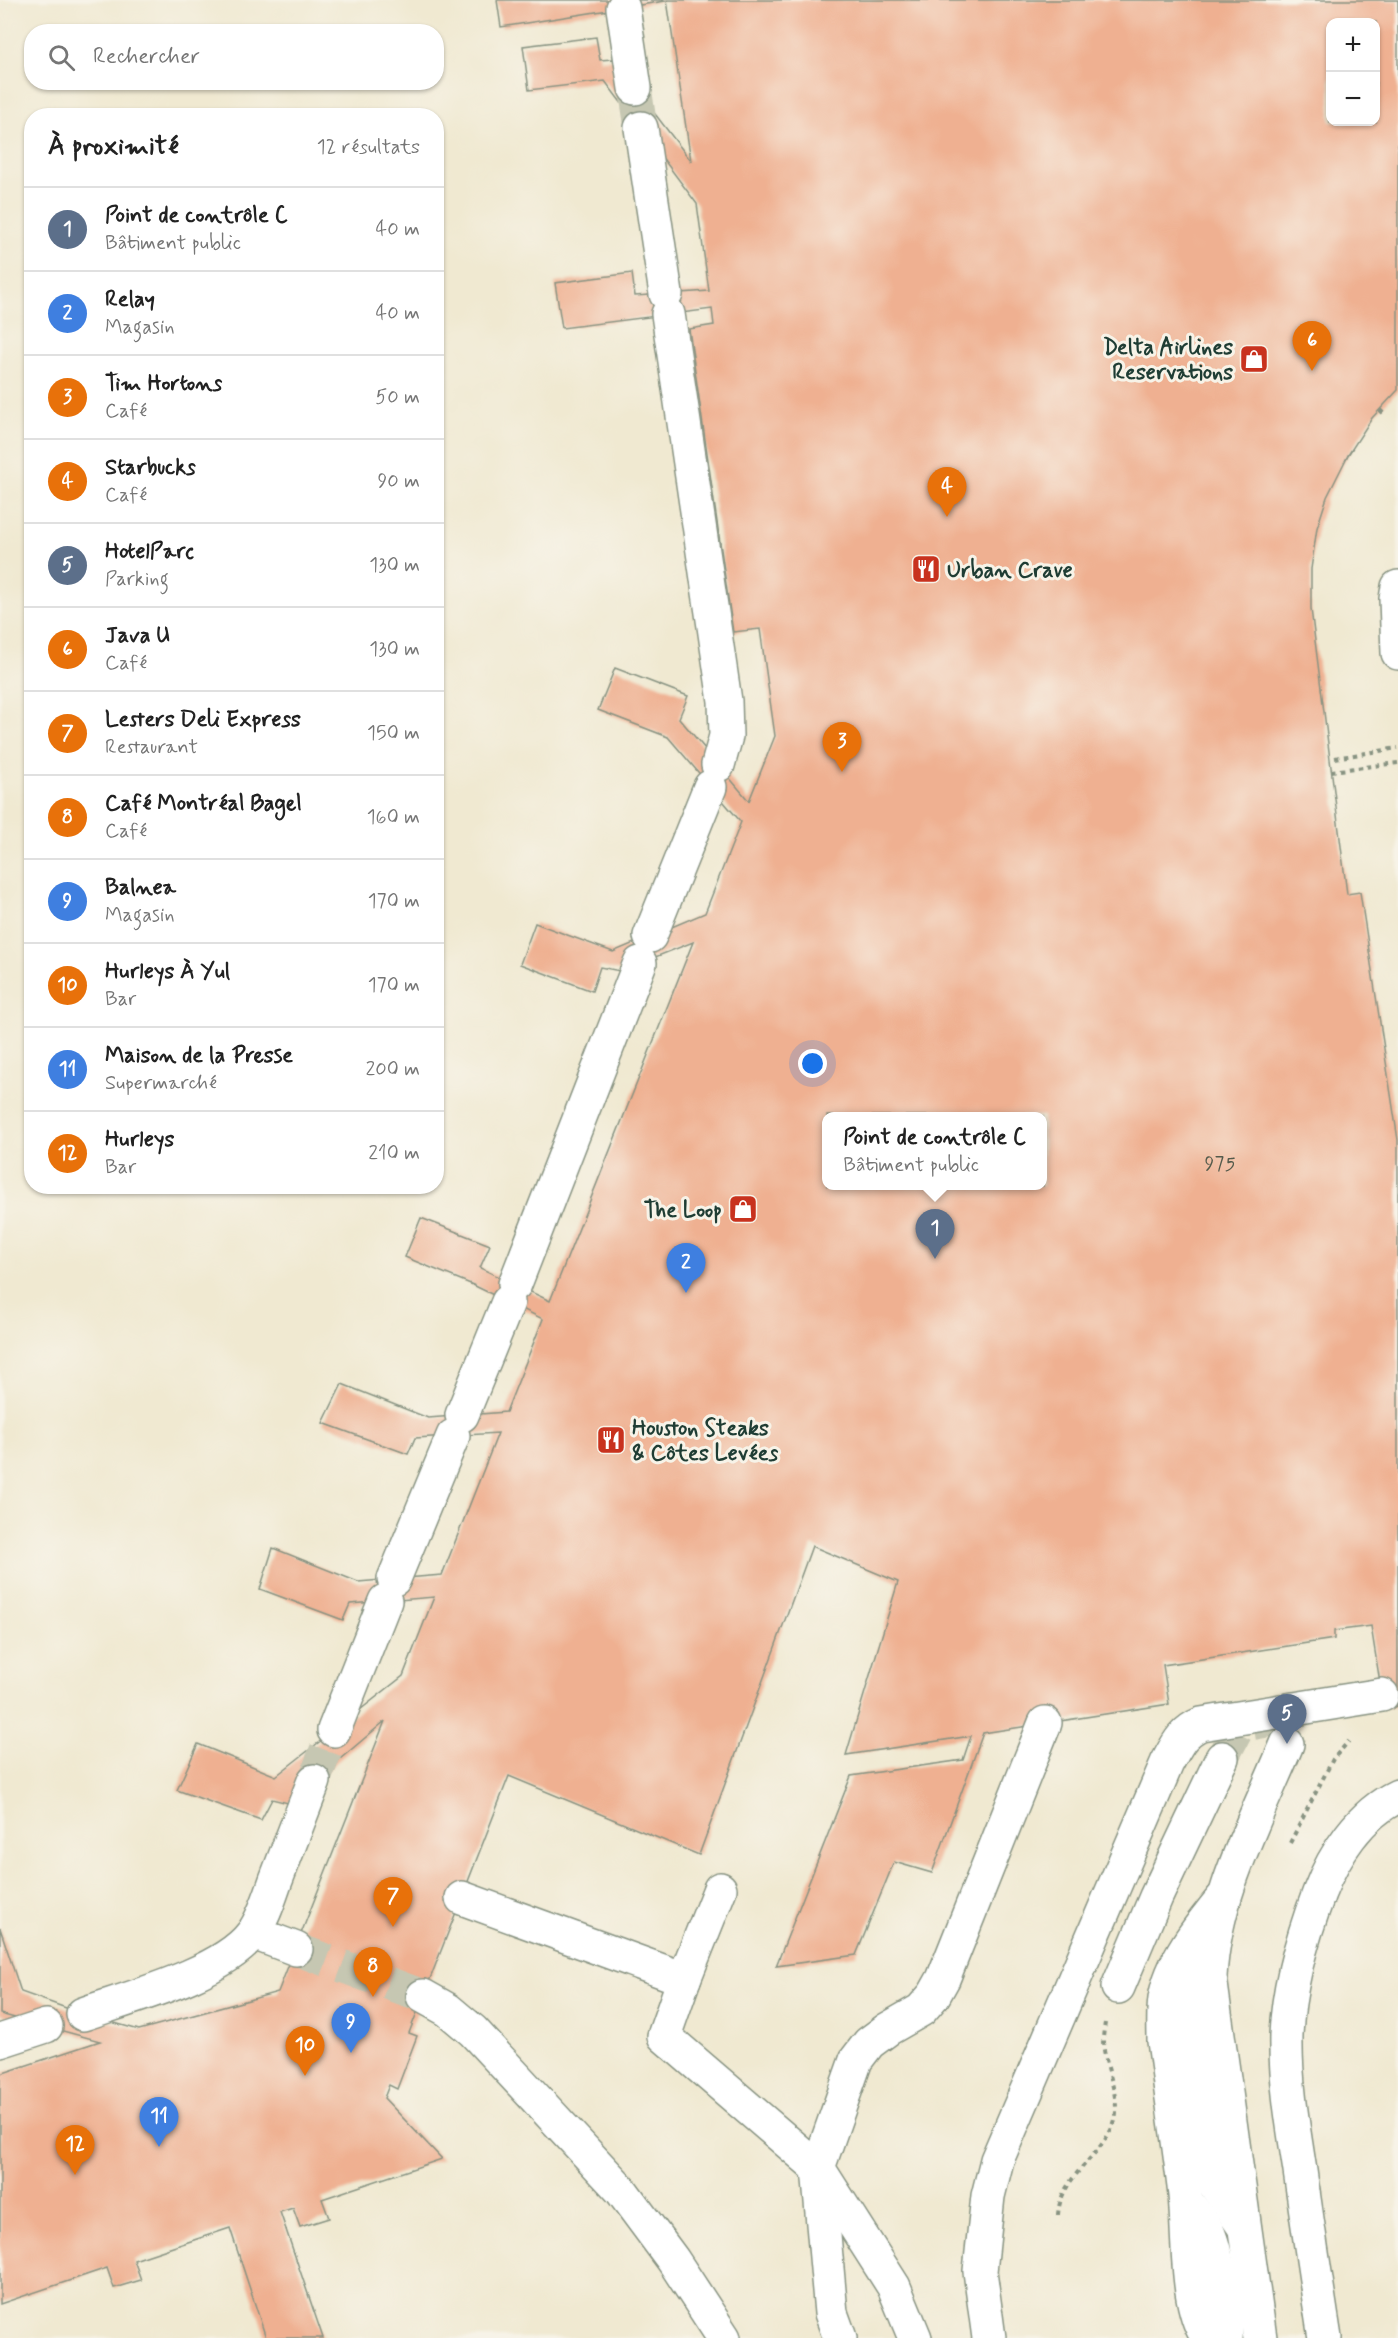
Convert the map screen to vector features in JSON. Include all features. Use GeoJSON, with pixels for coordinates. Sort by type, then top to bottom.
{"type":"FeatureCollection","features":[{"type":"Feature","properties":{"kind":"street"},"geometry":{"type":"LineString","coordinates":[[623,8],[635,88]]}},
{"type":"Feature","properties":{"kind":"street"},"geometry":{"type":"LineString","coordinates":[[334,1730],[511,1293],[714,776],[726,736],[725,700],[641,128]]}},
{"type":"Feature","properties":{"kind":"street"},"geometry":{"type":"LineString","coordinates":[[1398,587],[1396,599],[1398,653]]}},
{"type":"Feature","properties":{"kind":"street"},"geometry":{"type":"LineString","coordinates":[[989,2338],[980,2271],[988,2196],[997,2160],[1180,1737],[1189,1729],[1201,1724],[1382,1695]]}},
{"type":"Feature","properties":{"kind":"street"},"geometry":{"type":"LineString","coordinates":[[840,2338],[831,2313],[818,2168],[856,2060],[879,2036],[921,2010],[934,1995],[943,1979],[1045,1723]]}},
{"type":"Feature","properties":{"kind":"street"},"geometry":{"type":"LineString","coordinates":[[1260,2338],[1210,1977],[1223,1898],[1287,1744]]}},
{"type":"Feature","properties":{"kind":"street"},"geometry":{"type":"LineString","coordinates":[[1118,1987],[1156,1897],[1222,1758]]}},
{"type":"Feature","properties":{"kind":"street"},"geometry":{"type":"LineString","coordinates":[[83,2014],[205,1969],[244,1943],[254,1933],[314,1781]]}},
{"type":"Feature","properties":{"kind":"street"},"geometry":{"type":"LineString","coordinates":[[1324,2338],[1289,2102],[1286,2034],[1290,1999],[1310,1917],[1324,1880],[1338,1853],[1356,1828],[1372,1812],[1398,1796]]}},
{"type":"Feature","properties":{"kind":"street"},"geometry":{"type":"LineString","coordinates":[[720,1889],[664,2036],[818,2168],[894,2287],[915,2338]]}},
{"type":"Feature","properties":{"kind":"street"},"geometry":{"type":"LineString","coordinates":[[462,1898],[684,1979]]}},
{"type":"Feature","properties":{"kind":"street"},"geometry":{"type":"LineString","coordinates":[[1208,2338],[1198,2319],[1164,2041],[1166,1998],[1192,1935],[1223,1898]]}},
{"type":"Feature","properties":{"kind":"street"},"geometry":{"type":"LineString","coordinates":[[254,1933],[296,1949]]}},
{"type":"Feature","properties":{"kind":"street"},"geometry":{"type":"LineString","coordinates":[[423,1996],[448,2010],[473,2031],[621,2190],[674,2259],[724,2338]]}},
{"type":"Feature","properties":{"kind":"street"},"geometry":{"type":"LineString","coordinates":[[0,2041],[46,2026]]}},
{"type":"Feature","properties":{"kind":"street"},"geometry":{"type":"LineString","coordinates":[[1185,2199],[1208,2232],[1214,2248],[1221,2285],[1226,2338]]}},
{"type":"Feature","properties":{"kind":"path"},"geometry":{"type":"LineString","coordinates":[[1380,410],[1385,415]]}},
{"type":"Feature","properties":{"kind":"path"},"geometry":{"type":"LineString","coordinates":[[1335,758],[1398,748]]}},
{"type":"Feature","properties":{"kind":"path"},"geometry":{"type":"LineString","coordinates":[[1331,771],[1398,763]]}},
{"type":"Feature","properties":{"kind":"path"},"geometry":{"type":"LineString","coordinates":[[1289,1846],[1333,1759],[1354,1736]]}},
{"type":"Feature","properties":{"kind":"path"},"geometry":{"type":"LineString","coordinates":[[1058,2216],[1063,2190],[1098,2148],[1114,2123],[1116,2107],[1103,2040],[1106,2018]]}},
{"type":"Feature","properties":{"kind":"building"},"geometry":{"type":"Polygon","coordinates":[[[497,0],[665,0],[665,1],[501,27],[497,0]]]}},
{"type":"Feature","properties":{"kind":"building"},"geometry":{"type":"Polygon","coordinates":[[[667,0],[1398,0],[1398,390],[1372,418],[1348,455],[1327,497],[1317,528],[1311,569],[1311,609],[1347,894],[1360,892],[1398,1140],[1398,1706],[1384,1708],[1371,1626],[1334,1631],[1334,1639],[1163,1665],[1169,1704],[983,1733],[932,1873],[894,1862],[856,1955],[776,1966],[851,1776],[963,1760],[971,1736],[846,1755],[898,1582],[812,1546],[699,1855],[509,1776],[409,2033],[417,2036],[397,2089],[389,2085],[384,2098],[442,2159],[322,2199],[329,2218],[300,2227],[293,2208],[280,2212],[323,2338],[266,2338],[230,2228],[134,2260],[141,2280],[114,2288],[107,2268],[0,2304],[0,2074],[100,2041],[0,2014],[0,1928],[21,1992],[83,2014],[139,2030],[278,1992],[385,1721],[288,1803],[272,1799],[261,1820],[177,1790],[198,1744],[276,1776],[403,1676],[434,1597],[350,1604],[343,1620],[260,1589],[273,1548],[358,1582],[442,1575],[498,1433],[415,1438],[408,1454],[323,1423],[342,1384],[428,1418],[506,1412],[543,1319],[473,1285],[405,1257],[421,1218],[490,1245],[480,1268],[550,1301],[693,942],[620,971],[600,967],[592,991],[520,964],[535,923],[613,952],[705,913],[741,822],[668,737],[598,710],[615,668],[688,696],[679,718],[749,801],[775,736],[760,629],[733,632],[689,329],[714,325],[712,309],[562,328],[555,283],[632,273],[635,296],[709,291],[697,204],[605,81],[529,90],[523,46],[596,37],[600,60],[613,59],[691,161],[667,0]]]}},
{"type":"Feature","properties":{"kind":"tunnel"},"geometry":{"type":"LineString","coordinates":[[635,88],[641,128]]}},
{"type":"Feature","properties":{"kind":"tunnel"},"geometry":{"type":"LineString","coordinates":[[1222,1758],[1236,1732],[1245,1725],[1278,1719],[1287,1723],[1292,1729],[1287,1744]]}},
{"type":"Feature","properties":{"kind":"tunnel"},"geometry":{"type":"LineString","coordinates":[[314,1781],[334,1730]]}},
{"type":"Feature","properties":{"kind":"tunnel"},"geometry":{"type":"LineString","coordinates":[[296,1949],[423,1996]]}},
{"type":"Feature","properties":{"kind":"place","name":"Delta Airlines Reservations"},"geometry":{"type":"Point","coordinates":[1254,359]}},
{"type":"Feature","properties":{"kind":"place","name":"Java U"},"geometry":{"type":"Point","coordinates":[1312,371]}},
{"type":"Feature","properties":{"kind":"place","name":"Starbucks"},"geometry":{"type":"Point","coordinates":[947,517]}},
{"type":"Feature","properties":{"kind":"place","name":"Urban Crave"},"geometry":{"type":"Point","coordinates":[926,569]}},
{"type":"Feature","properties":{"kind":"place","name":"Tim Hortons"},"geometry":{"type":"Point","coordinates":[842,772]}},
{"type":"Feature","properties":{"kind":"place","name":"The Loop"},"geometry":{"type":"Point","coordinates":[743,1209]}},
{"type":"Feature","properties":{"kind":"place","name":"Point de contrôle C"},"geometry":{"type":"Point","coordinates":[935,1259]}},
{"type":"Feature","properties":{"kind":"place","name":"Relay"},"geometry":{"type":"Point","coordinates":[686,1293]}},
{"type":"Feature","properties":{"kind":"place","name":"Houston Steaks & Côtes Levées"},"geometry":{"type":"Point","coordinates":[611,1440]}},
{"type":"Feature","properties":{"kind":"place","name":"HotelParc"},"geometry":{"type":"Point","coordinates":[1287,1744]}},
{"type":"Feature","properties":{"kind":"place","name":"Lesters Deli Express"},"geometry":{"type":"Point","coordinates":[393,1927]}},
{"type":"Feature","properties":{"kind":"place","name":"Café Montréal Bagel"},"geometry":{"type":"Point","coordinates":[373,1997]}},
{"type":"Feature","properties":{"kind":"place","name":"Balnea"},"geometry":{"type":"Point","coordinates":[351,2053]}},
{"type":"Feature","properties":{"kind":"place","name":"Hurleys À Yul"},"geometry":{"type":"Point","coordinates":[305,2076]}},
{"type":"Feature","properties":{"kind":"place","name":"Maison de la Presse"},"geometry":{"type":"Point","coordinates":[159,2147]}},
{"type":"Feature","properties":{"kind":"place","name":"Hurleys"},"geometry":{"type":"Point","coordinates":[75,2175]}}]}
